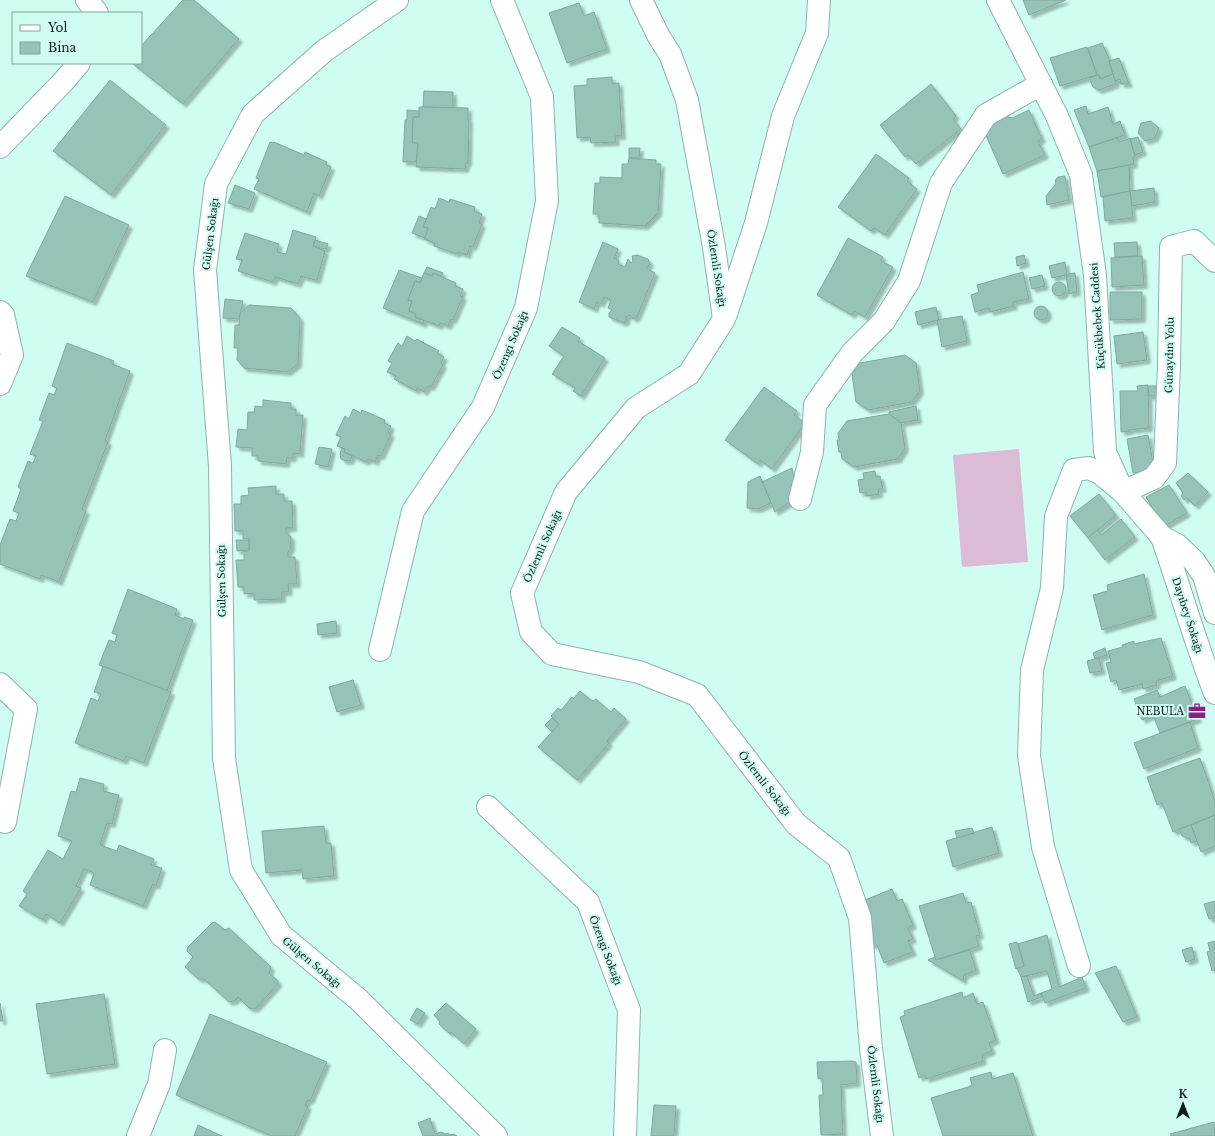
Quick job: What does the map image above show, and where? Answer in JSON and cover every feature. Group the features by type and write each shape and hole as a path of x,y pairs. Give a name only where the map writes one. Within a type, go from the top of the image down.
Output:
{"street":[{"path":"86,0 96,12"},
{"name":"Gülşen Sokağı","path":"397,0 324,51 253,114 216,184 204,270 220,466 224,758 241,870 281,935 359,1000 496,1136"},
{"name":"Özengi Sokağı","path":"380,650 413,510 483,407 526,308 548,201 542,97 502,0"},
{"name":"Özlemli Sokağı","path":"641,0 659,37 670,54 687,100 714,247 724,319 688,374 636,408 566,492 522,593 531,632 552,654 639,672 697,695 796,824 839,858 860,918 871,1048 882,1136"},
{"path":"724,319 756,224 783,116 817,33 819,0"},
{"name":"Küçükbebek Caddesi","path":"998,0 1057,116 1081,175 1095,275 1106,452 1123,492 1162,536 1177,545 1194,561 1204,576 1215,613"},
{"path":"0,147 63,82 78,64"},
{"path":"800,499 812,452 815,405 852,353 884,321 909,281 941,184 986,115 1041,84"},
{"name":"Günaydın Yolu","path":"1123,492 1154,478 1165,463 1169,364 1171,247 1194,241 1215,261"},
{"path":"0,312 3,315 12,356 0,384"},
{"path":"1079,966 1043,847 1029,756 1032,670 1052,588 1056,516 1074,470 1089,468 1100,473 1123,492"},
{"name":"Dayıbey Sokağı","path":"1162,536 1204,666 1215,693"},
{"path":"0,684 26,709 5,822"},
{"name":"Özengi Sokağı","path":"488,807 588,902 629,1010 625,1136"},
{"path":"138,1136 159,1084 165,1050"}],"shaded area":[{"path":"1019,449 1028,562 962,567 953,455"}],"building":[{"path":"183,0 194,0 239,39 183,104 133,64 142,64 142,45"},
{"path":"1023,0 1066,0 1029,15"},
{"path":"579,3 584,16 594,12 607,49 567,63 549,13"},
{"path":"1102,43 1110,61 1113,74 1100,79 1099,75 1097,75 1088,48"},
{"path":"1087,47 1097,75 1060,86 1050,58"},
{"path":"1119,58 1129,84 1121,84 1120,79 1115,81 1109,61"},
{"path":"1113,74 1116,84 1099,90 1093,87 1089,78 1099,75 1100,79"},
{"path":"612,77 612,84 619,83 622,136 615,136 616,142 591,143 590,137 577,138 574,86 587,85 587,79"},
{"path":"110,80 166,125 111,195 53,151"},
{"path":"931,84 956,116 953,119 961,129 916,164 908,155 905,157 880,125"},
{"path":"424,91 453,92 453,108 423,107"},
{"path":"1086,106 1088,114 1108,107 1113,124 1120,121 1125,135 1089,147 1074,110"},
{"path":"419,107 468,108 468,163 466,163 465,169 416,167 418,143 412,143 413,117 419,117"},
{"path":"407,110 419,111 419,117 413,117 412,143 418,143 416,162 403,162 405,120 407,120"},
{"path":"1029,110 1042,139 1038,141 1045,155 1003,174 984,131 992,127 996,119 1003,115 1012,118"},
{"path":"1151,121 1159,128 1155,138 1145,141 1138,133 1141,123"},
{"path":"1138,137 1143,152 1135,155 1130,139"},
{"path":"1117,138 1119,142 1130,138 1135,157 1133,157 1134,164 1097,171 1089,147"},
{"path":"270,142 274,142 304,155 305,152 327,162 326,165 331,167 319,196 314,193 307,212 254,189 259,179 256,178"},
{"path":"629,148 640,148 639,158 629,158"},
{"path":"876,154 909,178 907,181 917,189 885,235 874,228 871,231 838,207"},
{"path":"629,158 656,160 656,164 661,164 658,213 645,226 599,223 599,214 593,214 595,183 600,183 600,177 622,178 622,164 628,164"},
{"path":"1129,165 1130,191 1101,197 1097,171"},
{"path":"1065,176 1069,200 1047,205 1046,196 1055,185 1056,179 1058,177"},
{"path":"235,185 255,193 249,209 228,203"},
{"path":"1154,188 1155,202 1132,206 1130,191"},
{"path":"1130,191 1133,218 1105,221 1103,197"},
{"path":"65,196 129,225 93,302 26,276"},
{"path":"439,198 449,202 450,199 475,207 474,211 482,214 479,223 482,224 473,247 470,246 467,255 458,252 457,254 434,246 435,243 424,239 428,228 423,227 431,207 435,209"},
{"path":"419,216 426,219 423,227 428,228 425,238 412,233"},
{"path":"293,230 316,237 313,246 325,251 317,280 301,276 298,284 275,277 273,282 238,271 242,260 236,259 245,233 279,244 277,252 286,254"},
{"path":"848,238 883,257 881,261 893,267 865,317 854,311 852,315 817,295"},
{"path":"315,240 328,244 326,249 313,246"},
{"path":"603,242 618,249 614,258 619,261 618,264 625,267 628,259 631,263 633,262 632,256 637,255 648,259 650,264 646,268 655,273 637,317 633,319 630,315 626,317 626,321 624,323 609,317 609,313 612,310 608,308 611,300 604,297 601,304 597,302 594,309 579,302"},
{"path":"1137,242 1138,256 1115,257 1114,243"},
{"path":"1024,255 1026,263 1017,266 1016,257"},
{"path":"1142,256 1144,285 1112,287 1111,258"},
{"path":"1065,262 1067,275 1052,278 1049,266"},
{"path":"427,267 443,273 441,277 433,273 432,276 424,273"},
{"path":"399,270 422,278 420,283 415,281 408,300 412,301 409,311 416,314 415,317 424,320 423,324 383,308"},
{"path":"1023,272 1029,299 1013,302 1014,306 990,312 989,308 975,312 971,295 979,292 977,285"},
{"path":"424,273 432,276 433,273 456,283 455,286 463,289 460,296 463,297 453,320 451,319 448,326 440,323 439,326 415,317 416,314 409,311 412,301 408,300 415,281 420,283"},
{"path":"1075,273 1077,292 1069,294 1066,276 1068,276 1068,274"},
{"path":"1042,275 1045,286 1032,289 1029,278"},
{"path":"1056,282 1062,282 1066,286 1066,292 1062,296 1056,296 1052,292 1052,286"},
{"path":"1110,292 1142,292 1142,319 1110,320"},
{"path":"225,299 243,301 239,319 223,318"},
{"path":"249,305 291,308 300,318 298,364 288,372 244,368 237,360 238,348 234,348 235,325 239,325 240,313"},
{"path":"1038,306 1044,306 1048,310 1048,316 1044,320 1038,320 1034,316 1034,310"},
{"path":"936,307 939,320 918,325 915,312"},
{"path":"962,316 967,341 942,347 937,320"},
{"path":"562,327 580,338 578,341 605,358 581,396 573,391 575,388 552,374 564,356 549,346"},
{"path":"1143,332 1147,360 1117,364 1114,336"},
{"path":"407,336 415,341 417,339 439,351 437,353 444,357 441,363 443,365 431,387 428,386 424,392 417,388 416,391 394,379 396,376 387,372 392,363 388,361 398,343 402,346"},
{"path":"67,343 114,361 112,364 130,371 105,441 108,442 82,509 86,511 59,582 41,575 40,579 0,564 0,545 10,519 16,521 19,513 13,511 21,489 18,487 28,461 33,463 36,456 30,454 43,421 39,420 49,393 54,395 57,388 52,386"},
{"path":"905,355 916,363 920,391 912,402 868,410 856,402 852,374 860,363"},
{"path":"1148,385 1149,428 1121,432 1120,391 1138,391 1137,386"},
{"path":"1148,386 1158,386 1158,396 1149,396"},
{"path":"764,387 797,411 794,415 805,423 772,469 760,460 758,464 725,440"},
{"path":"263,400 291,403 291,409 296,409 296,415 303,415 300,454 293,453 293,458 287,458 286,464 258,461 258,456 252,456 252,448 236,447 238,429 247,430 248,412 254,412 255,406 263,407"},
{"path":"916,406 918,420 901,423 889,414 889,412"},
{"path":"353,409 361,413 362,410 385,420 384,423 391,426 388,433 391,434 381,456 378,455 375,462 368,459 366,462 344,452 345,449 337,446 341,437 336,435 345,416 349,419"},
{"path":"889,414 901,423 905,448 898,459 854,467 842,459 837,440 839,440 838,433 847,421"},
{"path":"1148,435 1154,469 1133,473 1127,439"},
{"path":"319,447 332,449 328,467 315,464"},
{"path":"342,448 345,449 344,452 352,456 350,461 341,459 340,454"},
{"path":"792,468 795,485 789,503 775,512 762,482"},
{"path":"875,471 876,477 880,476 883,489 878,489 879,494 867,496 866,492 860,493 858,480 864,479 863,473"},
{"path":"1188,473 1208,492 1195,506 1187,498 1184,500 1181,496 1183,493 1176,483"},
{"path":"760,476 771,503 758,509 747,508 748,482"},
{"path":"1169,485 1187,513 1163,527 1146,497"},
{"path":"276,486 276,494 284,494 284,501 292,501 293,528 286,528 286,533 291,537 291,548 288,552 288,557 295,557 297,584 288,584 289,592 282,592 282,599 254,600 254,593 244,594 244,587 238,587 236,560 244,560 244,551 249,551 249,538 243,539 243,531 235,531 234,504 241,504 241,496 249,495 248,488"},
{"path":"1099,494 1116,515 1088,538 1070,516"},
{"path":"1121,519 1135,537 1105,560 1088,538 1097,530 1101,535"},
{"path":"236,540 249,540 249,550 237,551"},
{"path":"1144,574 1153,615 1102,630 1093,595 1108,591 1107,585"},
{"path":"128,589 177,609 175,615 184,619 184,617 193,620 167,691 99,665 109,640 115,642 117,635 112,633"},
{"path":"336,621 337,633 318,635 317,624"},
{"path":"1161,638 1173,676 1156,681 1157,685 1143,689 1142,684 1119,690 1116,680 1111,682 1106,663 1111,662 1108,651 1123,647 1122,645 1134,641 1134,644"},
{"path":"1105,648 1107,655 1095,659 1093,653"},
{"path":"1099,658 1102,671 1090,673 1087,661"},
{"path":"103,666 171,692 144,763 126,756 124,761 75,743 91,698 98,701 101,694 94,692"},
{"path":"353,680 361,705 337,712 329,687"},
{"path":"1185,686 1198,719 1160,733 1153,715 1142,720 1134,699 1157,690 1160,697"},
{"path":"580,691 593,701 596,699 611,712 614,708 626,719 607,741 609,743 577,780 538,747 559,724 551,716 558,708 561,710 572,697 573,699"},
{"path":"552,718 559,724 552,732 545,725"},
{"path":"1190,722 1198,748 1144,769 1134,743"},
{"path":"1200,758 1215,801 1215,815 1173,832 1162,803 1157,805 1147,777"},
{"path":"80,778 104,784 103,791 119,795 112,824 107,823 100,845 117,851 119,845 154,859 151,865 162,868 156,886 153,884 143,906 90,885 94,873 84,869 76,886 81,888 60,923 46,914 43,920 19,906 27,894 23,891 48,850 63,859 72,841 58,836 71,791 76,792"},
{"path":"1215,815 1215,846 1201,852 1191,825"},
{"path":"1191,825 1197,841 1191,843 1190,839 1182,836 1179,829"},
{"path":"324,826 326,843 331,843 334,876 303,879 302,870 266,873 262,831"},
{"path":"992,827 999,853 953,867 946,841"},
{"path":"972,828 974,833 957,838 955,831"},
{"path":"892,889 897,901 902,899 913,925 908,928 913,939 908,941 913,952 884,963 877,945 870,945 860,902"},
{"path":"963,893 966,903 971,902 980,935 976,936 979,946 936,960 919,906"},
{"path":"1215,901 1215,918 1209,919 1204,904"},
{"path":"215,922 225,930 229,928 271,967 269,973 278,981 278,984 254,1009 249,1008 238,997 234,1001 229,1002 204,979 198,979 185,967 193,957 187,951 188,947 212,923"},
{"path":"1047,935 1059,987 1082,977 1086,988 1045,1003 1041,993 1052,989 1047,971 1021,977 1017,968 1024,966 1018,944"},
{"path":"1215,941 1215,970 1212,971 1207,952 1210,951 1208,943"},
{"path":"1017,942 1024,966 1016,969 1009,944"},
{"path":"1192,947 1195,959 1186,962 1182,950"},
{"path":"970,950 976,970 964,975 963,981 928,960 935,957 936,960"},
{"path":"1116,966 1137,1017 1123,1022 1095,973"},
{"path":"1027,976 1034,996 1041,993 1042,997 1028,1002 1021,977"},
{"path":"962,992 963,998 973,993 977,1004 983,1002 996,1040 989,1043 992,1051 982,1055 983,1061 926,1079 925,1075 919,1078 900,1017 905,1015 904,1011"},
{"path":"104,994 115,1064 47,1074 36,1004"},
{"path":"0,1003 3,1021 0,1021"},
{"path":"446,1003 476,1029 464,1044 451,1032 450,1034 439,1024 440,1022 434,1015"},
{"path":"417,1008 425,1013 418,1024 410,1020"},
{"path":"210,1014 327,1062 310,1101 308,1100 305,1105 308,1106 295,1136 272,1136 176,1095"},
{"path":"817,1062 856,1062 857,1083 841,1085 843,1134 821,1135 819,1095 823,1095 822,1078 818,1079"},
{"path":"991,1072 992,1079 1013,1073 1033,1136 943,1136 931,1098 968,1087 972,1085 970,1078"},
{"path":"654,1105 676,1106 674,1136 651,1136"},
{"path":"430,1118 435,1134 441,1132 446,1134 448,1133 449,1135 454,1134 457,1136 423,1136 418,1123"},
{"path":"1214,1122 1215,1136 1171,1136 1170,1134"},
{"path":"198,1125 222,1136 194,1136"}],"place":[{"name":"NEBULA","path":"1197,711"}]}
